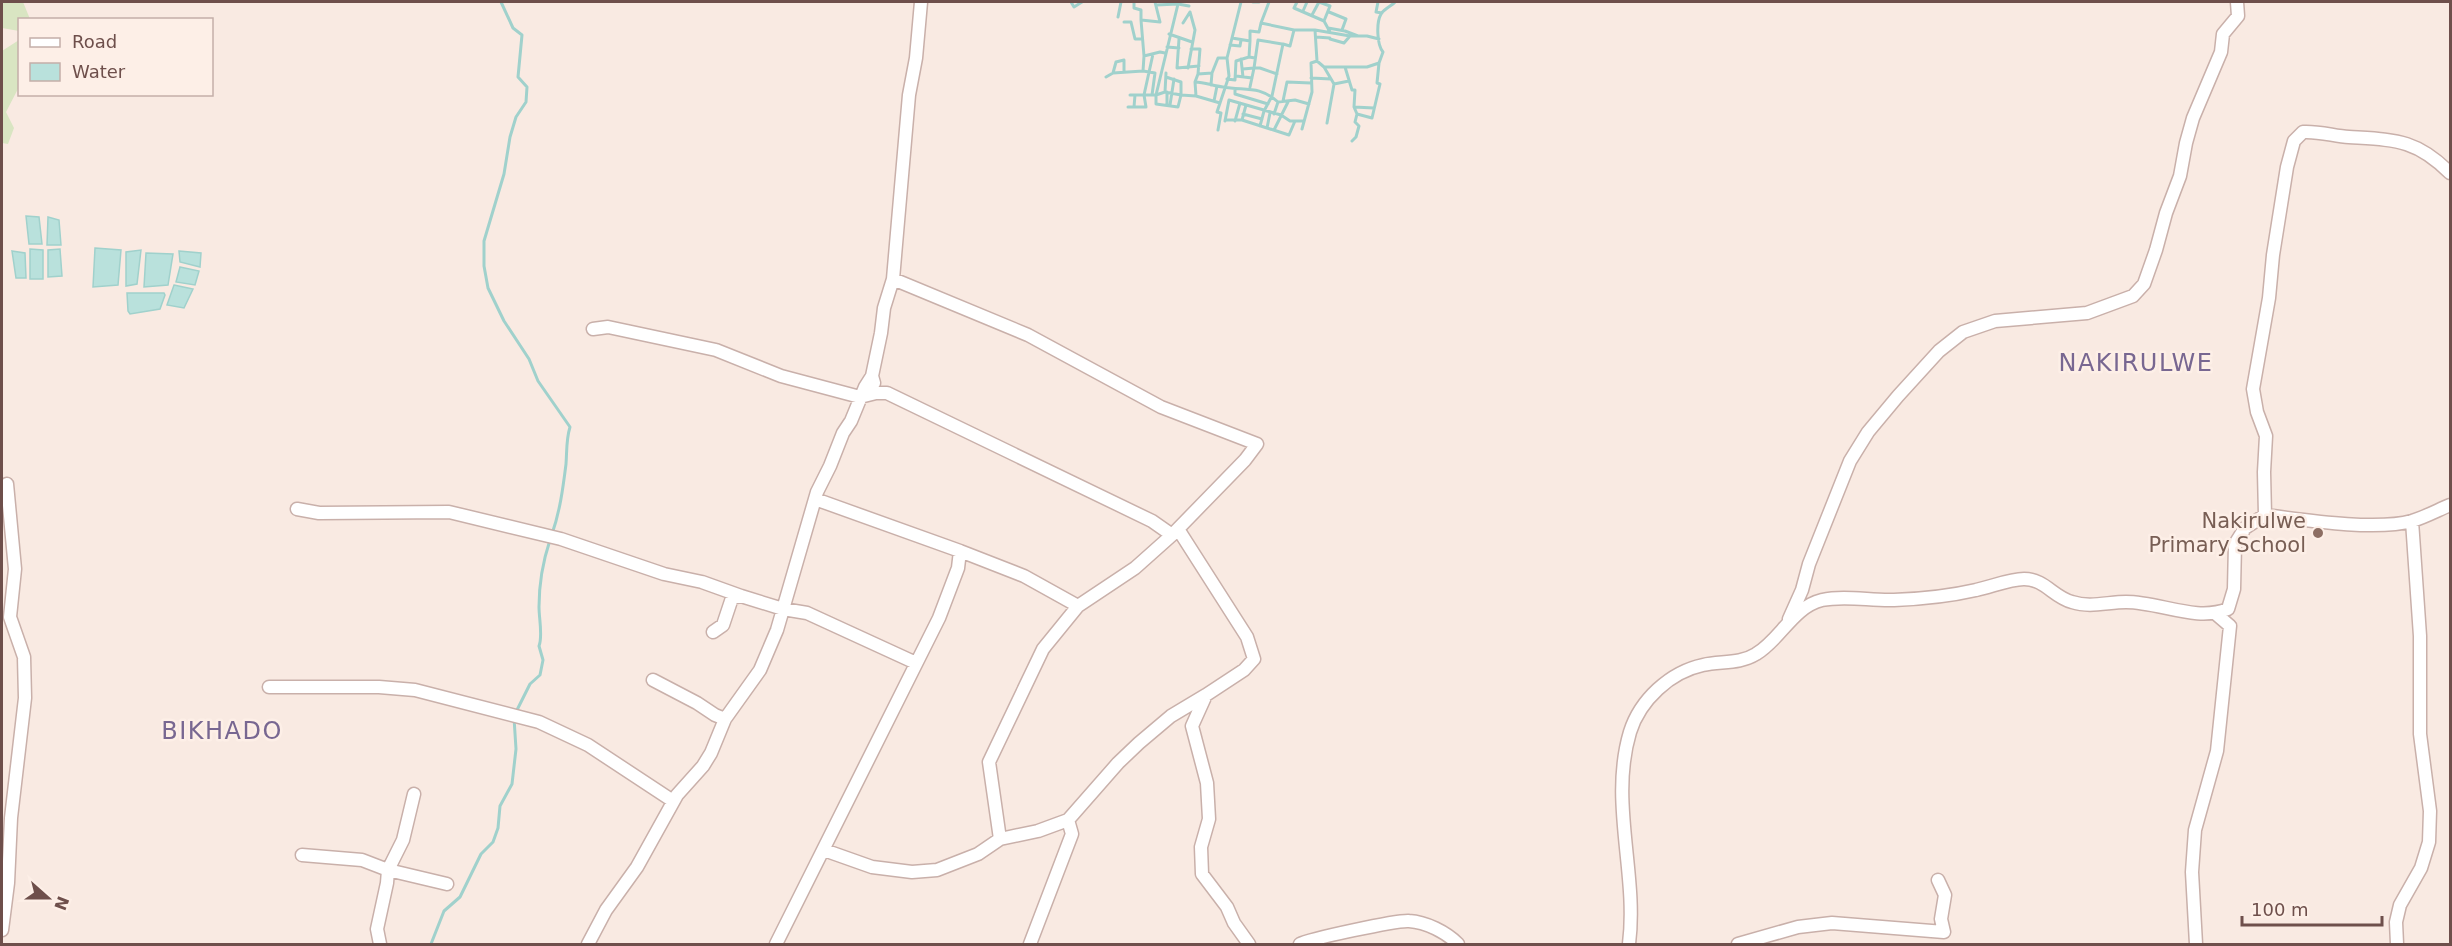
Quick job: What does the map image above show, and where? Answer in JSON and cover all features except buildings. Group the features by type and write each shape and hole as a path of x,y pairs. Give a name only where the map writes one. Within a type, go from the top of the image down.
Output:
{"street":[{"path":"588,945 606,910 637,867 673,801 703,766 725,719 760,670 783,609 815,499 860,397 872,376 884,308 893,279 909,94 916,58 921,2"},
{"path":"1784,628 1802,590 1809,564 1850,461 1868,432 1939,351 1963,332 1995,321 2087,313 2133,296 2144,284 2180,176 2193,118 2221,52 2223,34 2238,16 2237,2"},
{"path":"2265,515 2266,436 2257,412 2253,389 2269,298 2279,215 2294,141 2303,132 2313,131 2393,141 2421,149 2451,173"},
{"path":"893,279 1028,335 1161,407 1257,444 1245,460 1175,532 1135,568 1078,606 1043,649 989,762 1000,839"},
{"path":"593,329 608,327 716,350 781,376 860,397 886,393"},
{"path":"824,850 872,867 912,872 937,870 978,854 1000,839 1038,831 1068,820 1139,742 1171,716 1244,670 1254,659 1247,637 1175,532 886,393 874,384 872,376"},
{"path":"2,930 8,883 12,807 25,698 24,657 10,617 15,569 7,483"},
{"path":"815,499 1024,576 1078,606"},
{"path":"1629,945 1630,906 1622,814 1623,773 1630,733 1638,712 1654,694 1680,672 1705,664 1732,663 1755,656 1806,606 1822,600 1893,600 1974,591 2024,579 2044,583 2056,595 2071,602 2102,605 2127,602 2202,614 2216,614 2228,609 2234,589 2235,544 2245,528 2265,515 2348,523 2391,524 2412,520 2451,505"},
{"path":"297,509 319,513 449,512 551,537 783,609 807,613 916,663"},
{"path":"2397,945 2396,922 2400,904 2421,868 2430,842 2430,811 2420,734 2420,636 2412,520"},
{"path":"776,945 939,618 957,568 960,551"},
{"path":"713,632 723,625 732,598 741,596"},
{"path":"2196,945 2192,872 2195,830 2217,751 2230,626 2216,614"},
{"path":"653,680 725,719"},
{"path":"269,687 379,687 415,690 539,722 588,745 673,801"},
{"path":"1206,695 1192,726 1207,783 1209,819 1201,847 1202,874 1227,907 1234,923 1249,945"},
{"path":"380,945 377,929 388,870 403,840 414,795"},
{"path":"1030,945 1072,834 1068,820"},
{"path":"302,855 362,860 388,870 447,884"},
{"path":"1738,945 1798,927 1832,923 1944,932 1941,919 1945,895 1938,880"},
{"path":"1300,945 1408,920 1430,926 1451,937 1458,945"}],"green space":[{"path":"2,2 23,2 30,18 18,18 18,31 2,28"},
{"path":"18,41 18,89 6,112 14,128 8,144 2,143 2,51"}],"water":[{"path":"26,216 39,217 42,244 29,244"},
{"path":"48,217 59,220 61,245 47,245"},
{"path":"95,248 121,250 118,285 93,287"},
{"path":"30,249 43,250 43,279 30,279"},
{"path":"60,249 62,276 48,277 48,250"},
{"path":"141,250 137,284 126,286 126,252"},
{"path":"12,251 25,253 26,278 16,278"},
{"path":"179,251 201,253 200,267 180,262"},
{"path":"146,253 173,254 168,285 144,287"},
{"path":"180,267 199,271 195,285 176,282"},
{"path":"174,285 193,289 184,308 167,305"},
{"path":"127,293 164,293 165,295 160,309 130,314"}],"waterway":[{"path":"501,2 513,28 522,35 518,77 527,87 526,102 516,117 504,174 484,241 484,266 488,288 504,321 529,359 538,381 570,427 562,491 552,534"},
{"path":"1071,2 1074,7 1082,2"},
{"path":"1118,17 1121,2"},
{"path":"1134,2 1134,8 1141,10 1141,20 1160,22 1155,2"},
{"path":"1218,130 1221,113 1217,112 1229,76 1227,58 1241,2"},
{"path":"1253,2 1259,2"},
{"path":"1269,2 1261,23 1294,30"},
{"path":"1297,2 1294,8 1324,21"},
{"path":"1303,11 1307,2"},
{"path":"1319,2 1330,6 1324,21 1330,32"},
{"path":"1312,15 1319,2"},
{"path":"1378,2 1376,12 1382,13"},
{"path":"1352,141 1356,137 1359,126 1355,122 1357,114 1372,118 1380,84 1377,83 1379,63 1383,52 1378,39 1378,23 1381,14 1395,2"},
{"path":"1156,95 1178,4"},
{"path":"1156,5 1189,6"},
{"path":"1183,23 1190,12"},
{"path":"1188,68 1195,30 1190,12"},
{"path":"1329,12 1346,19 1342,30"},
{"path":"1141,20 1144,56"},
{"path":"1124,22 1131,22 1135,39 1142,39"},
{"path":"1232,38 1250,41 1250,31 1259,32 1261,23"},
{"path":"1328,28 1358,36"},
{"path":"1260,126 1264,111 1272,96 1283,44 1290,46 1294,30 1315,30"},
{"path":"1317,61 1315,30 1350,36"},
{"path":"1169,34 1192,42"},
{"path":"1330,39 1344,43 1350,36 1379,39"},
{"path":"1316,37 1330,38"},
{"path":"1179,39 1177,68 1199,66"},
{"path":"1230,45 1240,46 1241,40"},
{"path":"1243,69 1254,68 1258,40 1282,44"},
{"path":"1249,57 1250,41"},
{"path":"1167,47 1179,48"},
{"path":"1191,49 1200,49 1198,74"},
{"path":"1152,95 1155,73 1143,71 1144,56 1165,53"},
{"path":"1128,107 1146,107 1144,95 1153,54"},
{"path":"1227,79 1235,80 1236,61 1249,57 1255,58"},
{"path":"1211,85 1212,73 1218,58 1227,58"},
{"path":"1241,59 1243,77"},
{"path":"1113,73 1116,62 1124,60 1124,72"},
{"path":"1302,129 1312,92 1311,63 1317,61 1324,67"},
{"path":"1357,114 1354,107 1355,90 1352,90 1345,67 1367,67 1379,63"},
{"path":"1327,123 1334,84 1324,67 1345,67"},
{"path":"1250,87 1254,68 1277,74"},
{"path":"1106,77 1113,73 1143,71"},
{"path":"1165,92 1166,73"},
{"path":"1212,73 1198,74 1195,82 1196,96 1220,103"},
{"path":"1236,76 1252,78"},
{"path":"1156,95 1165,92 1181,95 1181,82 1166,77"},
{"path":"1311,78 1331,79"},
{"path":"1170,105 1174,79"},
{"path":"1334,84 1349,81"},
{"path":"1195,82 1258,91 1278,102 1295,100 1309,104"},
{"path":"1283,101 1287,82 1311,83"},
{"path":"1214,101 1217,86"},
{"path":"1235,89 1235,94 1268,104"},
{"path":"1167,92 1167,105"},
{"path":"1130,95 1156,95 1156,104 1178,107 1181,95 1196,96"},
{"path":"1134,107 1135,95"},
{"path":"1225,121 1229,100 1281,115 1290,121 1304,121"},
{"path":"1274,114 1278,102"},
{"path":"1274,130 1288,102"},
{"path":"1235,121 1240,103"},
{"path":"1242,120 1246,105"},
{"path":"1354,107 1374,108"},
{"path":"1267,128 1270,113"},
{"path":"1243,114 1262,119"},
{"path":"1225,120 1242,120 1289,135 1295,121"},
{"path":"516,712 530,684 540,675 543,660 539,646 541,632 539,599 545,556 550,540"},
{"path":"431,944 444,911 460,897 481,854 493,842 498,828 500,806 512,784 516,749 514,718"}],"place":[{"name":"Nakirulwe Primary School","path":"2318,533"}],"district":[{"name":"NAKIRULWE","path":"2136,363"},
{"name":"BIKHADO","path":"222,731"}]}
